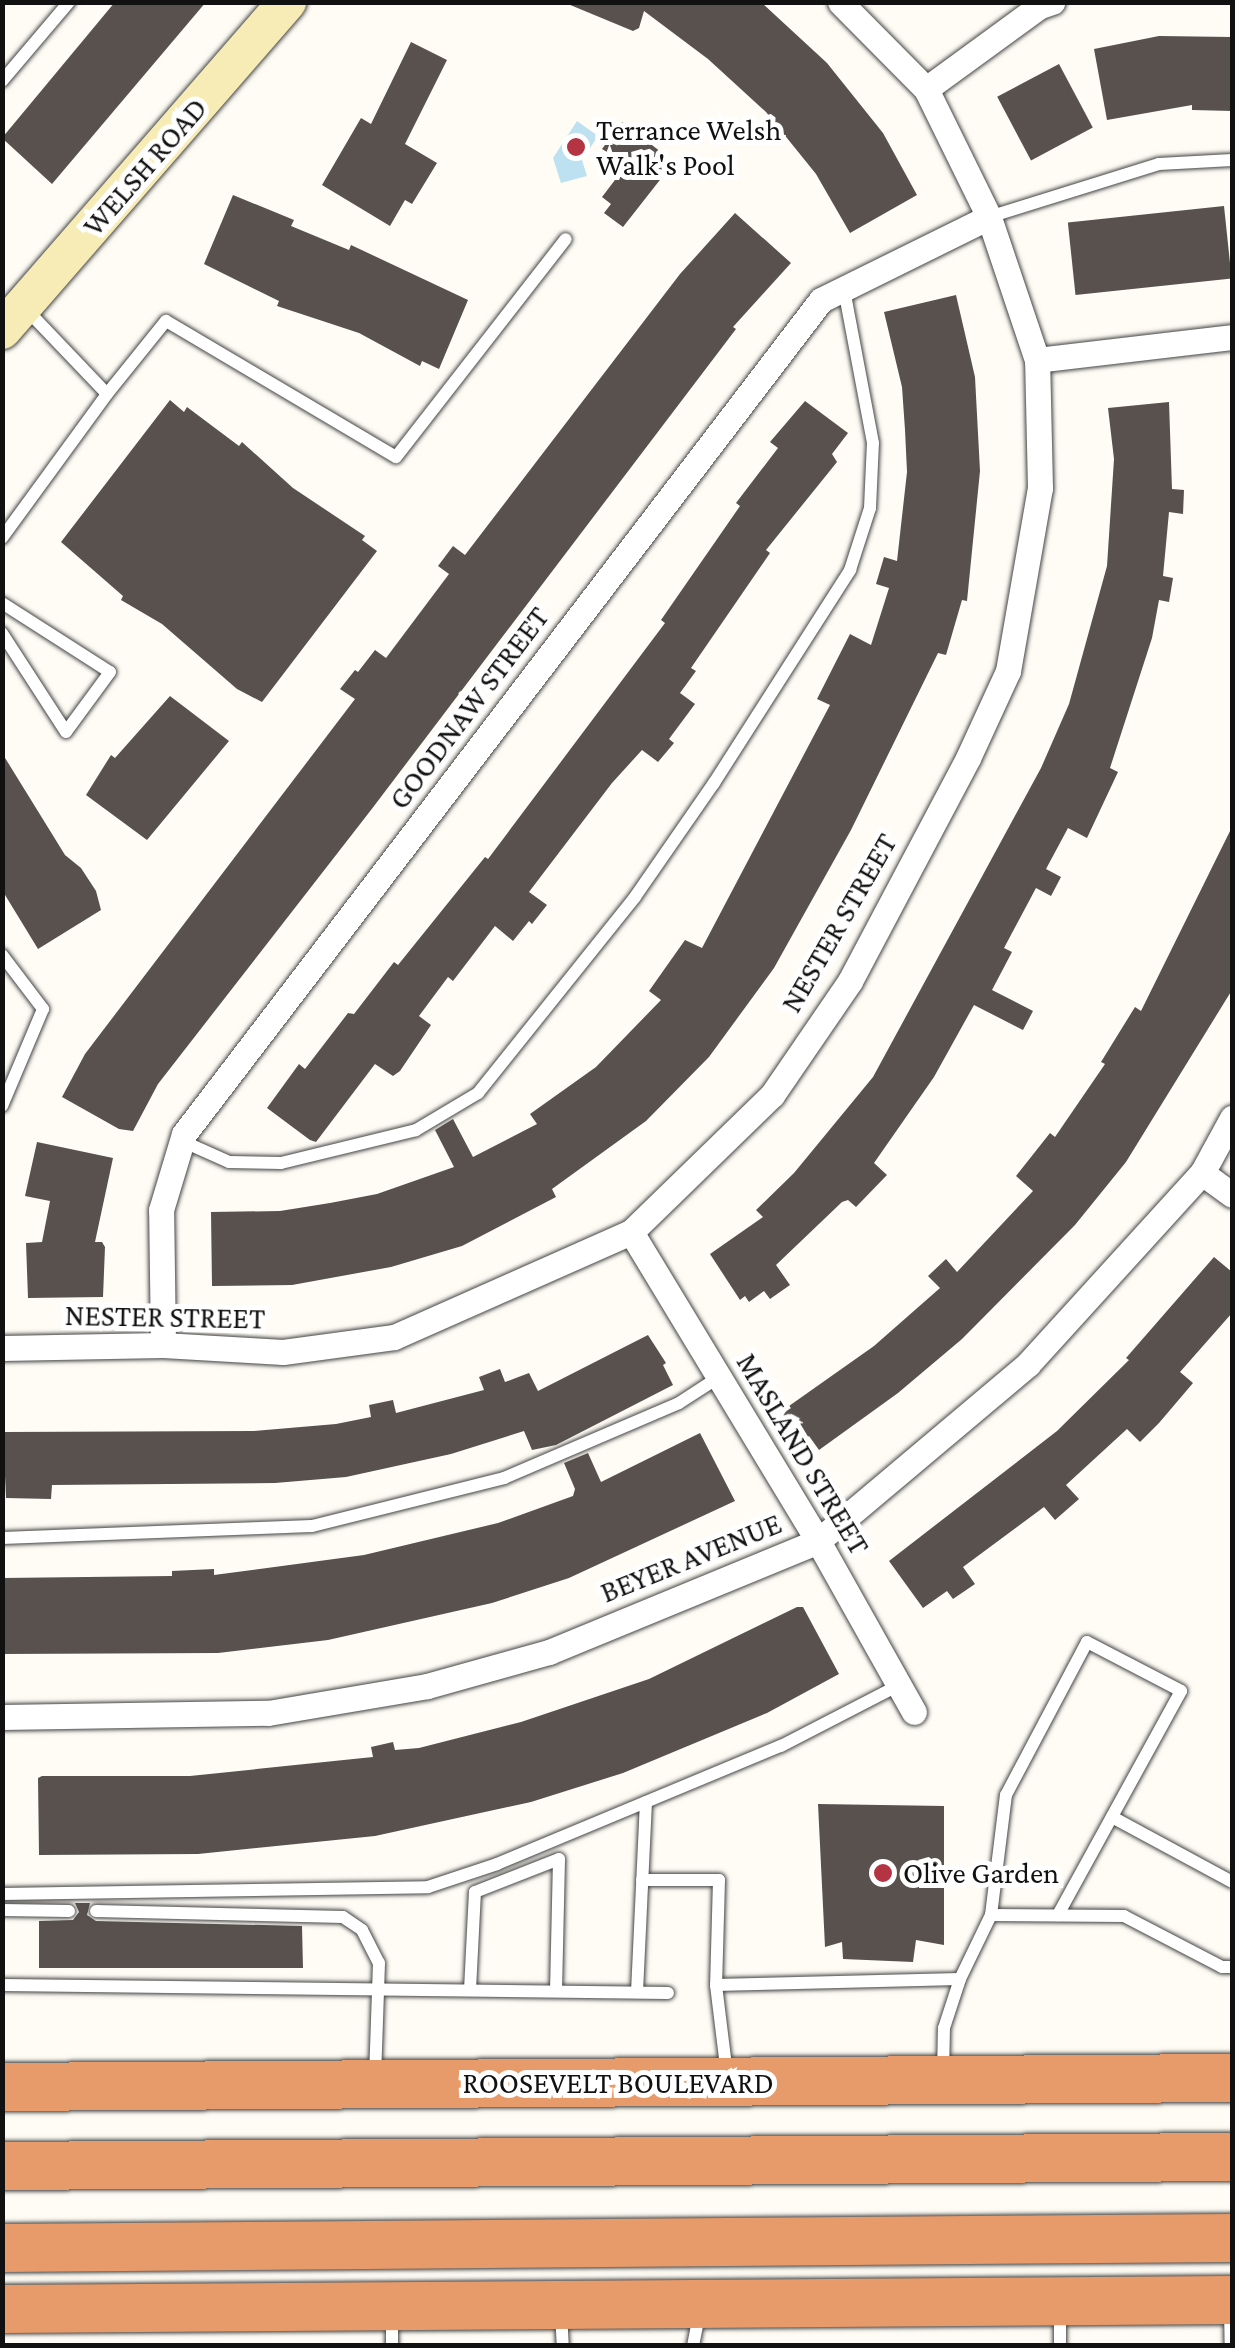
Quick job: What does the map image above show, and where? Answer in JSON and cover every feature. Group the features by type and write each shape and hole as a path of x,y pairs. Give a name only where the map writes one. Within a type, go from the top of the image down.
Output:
{"highway":[{"name":"ROOSEVELT BOULEVARD","path":"2,2087 1232,2078"},
{"path":"2,2166 1232,2157"},
{"path":"2,2248 1232,2238"},
{"path":"2,2309 392,2326 1060,2323 1231,2315"}],"main road":[{"name":"WELSH ROAD","path":"10,315 287,2"}],"street":[{"name":"NESTER STREET","path":"2,1348 163,1345 283,1352 394,1337 631,1232 772,1095 850,980 968,758 1008,671 1040,488 1037,360 989,217 926,89 840,2"},
{"path":"926,89 1040,6 1052,2"},
{"name":"GOODNAW STREET","path":"163,1345 160,1210 182,1142 821,300 989,217"},
{"path":"1037,360 1232,337"},
{"name":"BEYER AVENUE","path":"2,1717 268,1713 427,1686 549,1652 818,1540 1028,1364 1202,1173 1232,1118"},
{"path":"1202,1173 1232,1195"},
{"name":"MASLAND STREET","path":"631,1232 818,1540 914,1712"}],"lane":[{"path":"2,81 70,2"},
{"path":"989,217 1160,164 1232,160"},
{"path":"2,538 166,321 396,457 566,239"},
{"path":"182,1142 229,1162 282,1163 416,1130 478,1093 635,897 714,783 850,570 870,508 874,443 844,289"},
{"path":"10,315 108,394"},
{"path":"2,603 110,672 66,732 2,632"},
{"path":"2,954 43,1009 2,1106"},
{"path":"2,1538 312,1526 504,1478 679,1402 719,1377"},
{"path":"942,2081 944,2028 960,1979 991,1915 1006,1795 1086,1642 1182,1691 1058,1915"},
{"path":"2,1894 428,1887 781,1746 898,1685"},
{"path":"637,1992 646,1802"},
{"path":"1112,1816 1232,1882"},
{"path":"470,1990 475,1892 559,1859 556,1991"},
{"path":"642,1880 718,1880 716,1984 728,2082"},
{"path":"2,1910 69,1910"},
{"path":"96,1911 343,1917 362,1930 380,1963 375,2084"},
{"path":"991,1915 1124,1916 1222,1967 1232,1967"},
{"path":"716,1984 960,1979"},
{"path":"2,1985 668,1993"}],"water":[{"name":"Terrance Welsh Walk's Pool","path":"577,121 598,136 582,160 587,176 561,183 553,158"}],"building":[{"path":"115,2 206,2 52,184 2,138"},
{"path":"563,2 761,2 827,63 883,133 917,195 850,233 816,174 766,112 708,59 644,11 639,28 633,31"},
{"path":"1159,36 1232,37 1232,111 1192,110 1192,105 1107,120 1094,49"},
{"path":"411,42 447,60 405,144 437,163 412,204 405,200 390,226 322,185 361,118 371,124"},
{"path":"1059,64 1093,128 1031,160 997,97"},
{"path":"622,122 674,162 623,227 604,213 611,204 602,197 618,176 599,162 607,152 602,149"},
{"path":"233,195 294,220 291,226 349,250 351,245 468,300 439,369 422,361 420,366 359,333 277,306 279,301 204,264"},
{"path":"1224,206 1232,279 1075,295 1068,222"},
{"path":"735,213 791,263 733,327 736,329 371,810 158,1084 133,1131 119,1129 62,1097 85,1054 355,699 340,689 375,650 386,658 449,574 438,566 453,546 465,555 680,274"},
{"path":"956,295 975,377 980,471 967,601 962,600 946,655 938,653 851,830 774,968 709,1057 646,1121 552,1189 556,1197 462,1246 391,1267 292,1285 212,1286 211,1212 280,1211 330,1203 377,1194 454,1167 435,1130 453,1119 473,1157 537,1124 530,1114 596,1067 661,1000 649,991 685,940 702,948 830,705 817,699 850,634 871,645 889,588 876,584 884,557 897,561 907,472 905,430 902,387 884,312"},
{"path":"170,400 184,412 187,407 239,446 242,442 293,488 365,536 362,540 377,551 262,702 237,689 162,624 121,600 123,596 61,542"},
{"path":"805,401 848,433 832,454 837,462 766,550 770,553 691,668 696,671 680,693 695,704 669,739 674,743 658,762 642,750 612,783 529,892 547,905 532,924 529,921 513,941 495,926 453,981 448,977 419,1016 431,1025 400,1071 393,1076 375,1064 316,1142 310,1140 267,1108 299,1064 305,1069 348,1013 354,1014 394,962 398,965 485,857 488,859 665,623 661,620 740,506 736,503 778,448 770,442"},
{"path":"1169,402 1172,489 1184,490 1183,514 1169,512 1163,576 1173,578 1169,602 1159,600 1152,638 1110,768 1118,772 1087,838 1068,828 1046,869 1061,877 1051,896 1036,888 1004,948 1012,952 992,990 1033,1011 1023,1030 974,1005 934,1077 874,1163 887,1175 856,1207 848,1200 842,1202 776,1265 790,1285 770,1299 764,1291 749,1302 745,1296 740,1300 710,1254 763,1217 756,1210 794,1173 873,1077 1041,768 1069,704 1107,566 1114,459 1108,408"},
{"path":"170,696 229,741 147,840 86,795 111,755 115,758"},
{"path":"2,753 65,855 81,868 96,891 101,910 38,949 2,890"},
{"path":"1232,827 1232,990 1126,1162 1075,1225 962,1339 898,1393 819,1450 809,1436 801,1442 783,1416 789,1406 874,1346 940,1288 928,1276 946,1259 957,1272 1033,1191 1016,1176 1050,1133 1055,1137 1105,1064 1101,1062 1135,1007 1141,1011"},
{"path":"37,1142 113,1158 95,1242 102,1242 105,1247 103,1297 28,1298 26,1243 42,1242 50,1201 25,1196"},
{"path":"1214,1257 1232,1272 1232,1313 1180,1372 1193,1383 1140,1442 1127,1429 1066,1485 1079,1499 1055,1520 1044,1507 963,1567 975,1584 953,1599 947,1591 923,1608 889,1561 1057,1431 1129,1360 1126,1358"},
{"path":"648,1335 666,1363 663,1365 673,1385 556,1445 532,1450 524,1431 451,1454 346,1477 275,1483 52,1485 51,1499 6,1498 3,1432 254,1431 336,1424 371,1417 369,1405 393,1400 396,1413 484,1390 479,1377 500,1369 505,1382 529,1373 538,1391"},
{"path":"700,1433 735,1501 569,1578 492,1603 328,1640 218,1653 2,1654 2,1578 172,1576 172,1571 214,1569 214,1575 364,1555 498,1523 573,1496 575,1489 564,1463 588,1453 601,1482"},
{"path":"803,1607 839,1674 767,1713 623,1773 531,1802 375,1836 198,1854 39,1855 38,1778 42,1776 190,1776 373,1757 371,1747 393,1742 395,1750 419,1748 521,1722 649,1679"},
{"name":"Olive Garden","path":"818,1804 944,1806 944,1945 916,1940 913,1962 843,1959 842,1942 825,1947"},
{"path":"75,1903 90,1903 87,1915 96,1921 302,1926 303,1968 39,1968 39,1921 73,1920 79,1912"}],"place":[{"name":"Terrance Welsh Walk's Pool","path":"576,147"},
{"name":"Olive Garden","path":"883,1873"}]}
